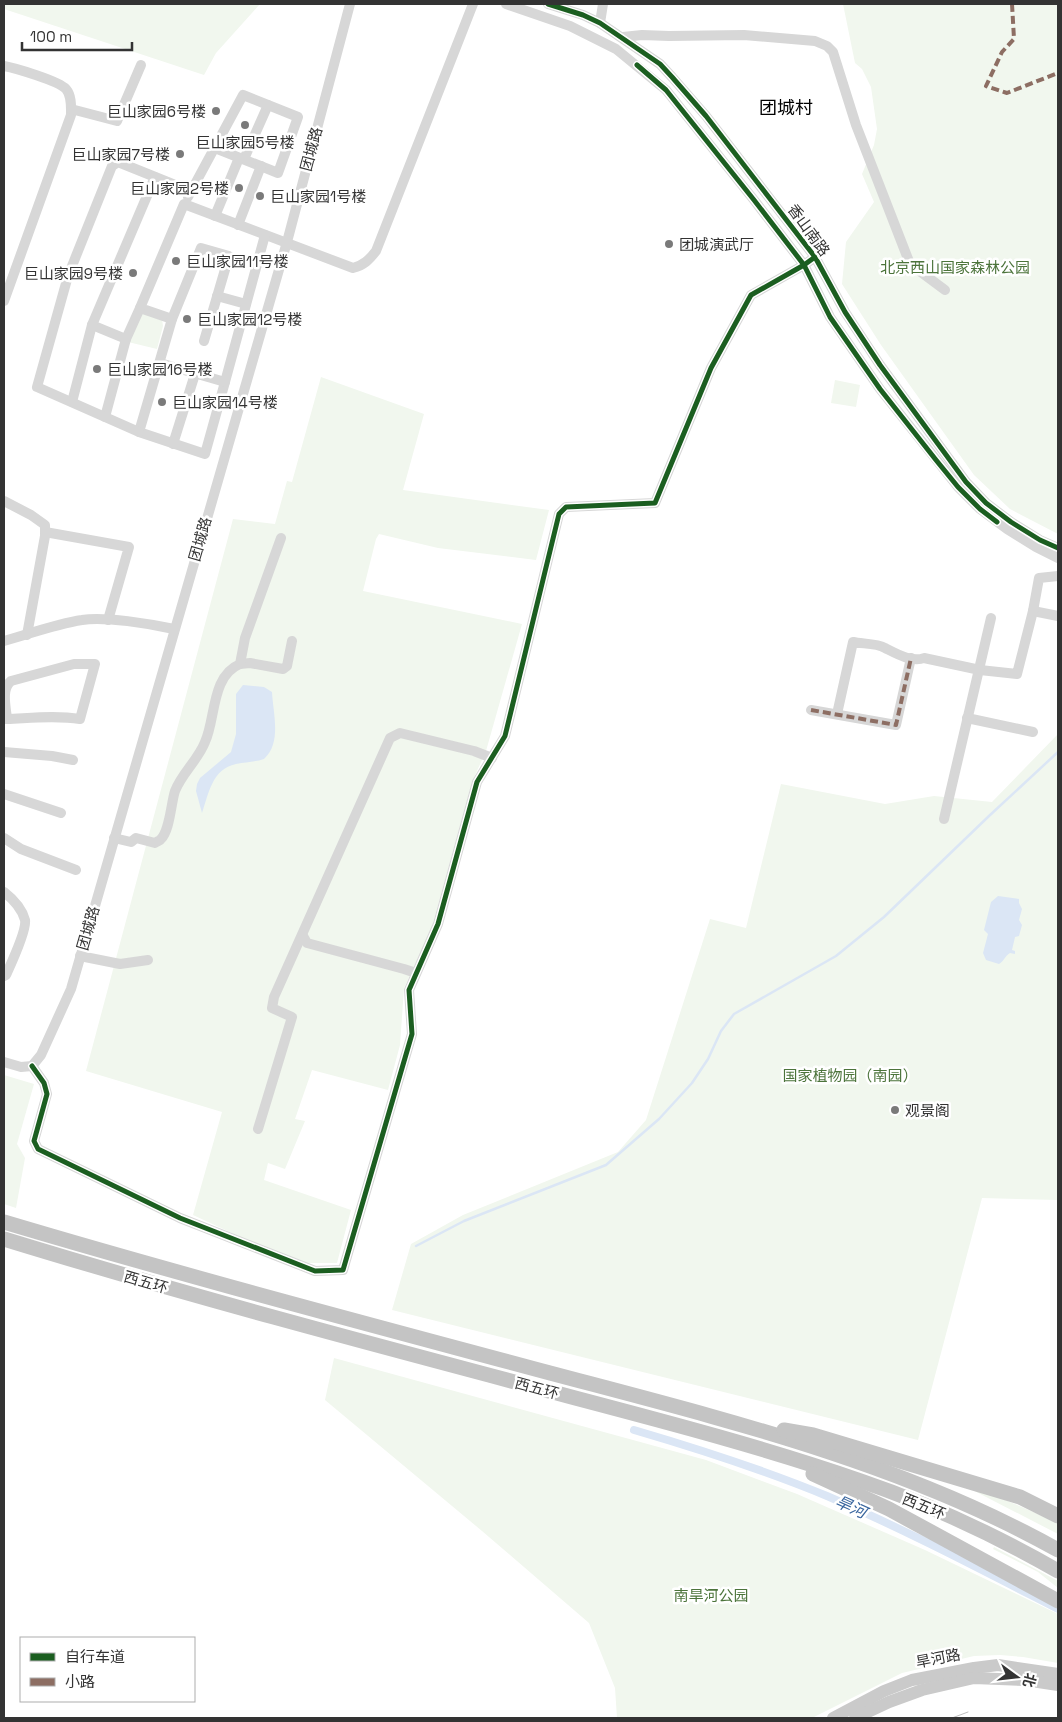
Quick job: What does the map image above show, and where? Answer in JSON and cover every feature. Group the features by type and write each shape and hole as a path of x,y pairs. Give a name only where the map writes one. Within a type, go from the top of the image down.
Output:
{"highway":[{"name":"西五环","path":"4,1222 229,1287 723,1419 869,1465 1027,1532 1058,1550"},
{"name":"西五环","path":"4,1239 235,1307 753,1445 863,1481 941,1512 1019,1549 1058,1571"},
{"path":"723,1419 813,1435 1020,1497 1058,1516"},
{"path":"753,1445 889,1509 1058,1601"}],"main road":[{"name":"旱河路","path":"833,1718 884,1691 912,1680 998,1665 1058,1674"},
{"name":"旱河路","path":"855,1718 914,1693 974,1678 1008,1679 1058,1686"}],"street":[{"name":"团城路","path":"32,1066 41,1055 71,989 287,242 350,4"},
{"path":"184,204 353,268 369,261 382,236 473,4"},
{"name":"香山南路","path":"506,4 570,26 616,49 666,90 804,265 830,317 846,341 880,389 958,487 980,509 1007,529 1036,548 1058,558"},
{"name":"香山南路","path":"548,4 583,15 600,23 660,64 706,116 815,257 850,320 880,365 966,482 986,503 1011,522 1040,540 1058,548"},
{"path":"600,23 603,4"},
{"path":"623,37 642,35 744,35 815,41 826,46 833,52 856,125 910,264 945,290"},
{"path":"71,109 117,121 141,65"},
{"path":"4,301 71,116 71,102 67,90 59,83 5,66"},
{"path":"105,417 126,340 184,204 243,95 298,117 278,172 215,148"},
{"path":"215,216 268,105"},
{"path":"190,191 118,162 112,166 68,276 37,387 139,432 205,454 265,235"},
{"path":"238,225 261,166"},
{"path":"72,402 92,325 155,177"},
{"path":"139,432 172,319 201,248 229,256 204,341"},
{"path":"4,1062 21,1066 32,1066 44,1082 47,1094 34,1141 38,1149 180,1218 315,1271 343,1270 412,1034 409,990 438,924 477,782 505,736 559,514 566,507 655,503 710,368 751,295 815,257"},
{"path":"217,296 246,304"},
{"path":"140,308 172,319"},
{"path":"92,325 126,340"},
{"path":"160,363 225,382"},
{"path":"173,444 195,374"},
{"path":"4,501 31,515 45,525 27,635"},
{"path":"45,532 129,547 108,620"},
{"path":"240,664 245,638 281,538"},
{"path":"838,714 853,642 885,647 890,652 918,660 924,658 980,670 1017,674 1034,611 1039,578 1058,576"},
{"path":"1034,611 1058,616"},
{"path":"944,819 991,618"},
{"path":"4,641 84,619 154,624 174,629"},
{"path":"114,838 130,842 136,838 155,843 162,839 175,792 183,775 196,759 206,742 221,684 233,667 240,664 250,663 284,669 287,666 292,642"},
{"path":"812,710 896,725 911,658"},
{"path":"74,664 95,664 80,719 52,716 5,719 5,690 6,685 11,681 74,664"},
{"path":"967,718 1033,732"},
{"path":"258,1129 292,1017 272,1008 273,1002 303,936 315,903 390,738 400,733 474,751 492,758"},
{"path":"4,752 52,756 73,760"},
{"path":"4,794 61,813"},
{"path":"4,838 22,849 76,870"},
{"path":"4,892 20,908 26,921 18,947 4,976"},
{"path":"303,936 307,943 416,973"},
{"path":"80,956 120,964 148,960"}],"green space":[{"path":"4,4 260,4 216,53 204,75 4,9"},
{"name":"北京西山国家森林公园","path":"843,4 1058,4 1058,534 1010,509 974,475 881,345 842,284 846,242 874,202 862,174 874,145 877,129 871,87 862,69 855,63"},
{"path":"138,312 162,319 163,326 157,349 128,342"},
{"path":"321,377 424,414 403,490 549,510 536,560 438,548 379,534 376,539 363,591 522,624 486,751 472,782 432,927 404,988 400,1045 388,1090 312,1070 295,1119 305,1121 285,1169 268,1163 264,1180 351,1210 337,1263 296,1263 193,1215 222,1112 86,1071 233,519 275,524 287,481 292,482"},
{"path":"835,380 860,385 856,407 831,403"},
{"name":"国家植物园（南园）","path":"1058,734 1058,1200 982,1198 918,1440 392,1310 411,1244 463,1215 618,1152 646,1120 710,919 746,928 781,784 885,804 934,796 992,802"},
{"path":"4,1075 34,1084 17,1144 25,1158 16,1208 4,1204"},
{"name":"南旱河公园","path":"334,1358 706,1460 797,1494 925,1550 1058,1614 1058,1663 1000,1655 974,1656 902,1673 812,1718 617,1718 615,1688 589,1623 325,1400"},
{"path":"961,1484 1010,1502 1058,1524 1058,1534"},
{"path":"994,1547 1058,1581 1058,1588 1038,1572 993,1549"}],"water":[{"path":"243,685 264,687 272,692 275,727 273,745 264,759 236,764 222,771 213,783 202,813 196,791 197,784 200,778 231,752 236,734 236,694"},
{"path":"998,896 1019,899 1022,909 1019,920 1022,925 1019,936 1015,937 1012,950 1015,951 1015,954 1010,953 999,964 986,960 983,953 988,934 984,930 991,902"}],"waterway":[{"path":"416,1246 464,1221 606,1165 659,1119 692,1083 708,1059 721,1031 734,1014 836,956 884,917 1058,752"},
{"name":"旱河","path":"634,1430 731,1460 827,1496 915,1536 1058,1609"}],"tram line":[{"path":"952,1718 968,1712"}],"marked path":[{"path":"1012,4 1014,39 1002,52 986,86 1007,93 1058,73"},
{"path":"811,710 896,725 911,658"}],"cycle path":[{"path":"548,4 583,15 600,23 660,64 706,116 815,257 845,312 880,365 966,482 986,503 1011,522 1040,540 1058,548"},
{"path":"637,65 666,90 804,265 830,317 880,389 958,487 980,509 997,522"},
{"path":"32,1066 44,1083 47,1094 34,1141 38,1149 180,1218 315,1271 343,1270 412,1034 409,990 438,924 477,782 505,736 559,514 566,507 655,503 711,368 751,295 815,257"}],"place":[{"name":"巨山家园6号楼","path":"216,111"},
{"name":"巨山家园5号楼","path":"245,125"},
{"name":"巨山家园7号楼","path":"180,154"},
{"name":"巨山家园2号楼","path":"239,188"},
{"name":"巨山家园1号楼","path":"260,196"},
{"name":"团城演武厅","path":"669,244"},
{"name":"巨山家园11号楼","path":"176,261"},
{"name":"巨山家园9号楼","path":"133,273"},
{"name":"巨山家园12号楼","path":"187,319"},
{"name":"巨山家园16号楼","path":"97,369"},
{"name":"巨山家园14号楼","path":"162,402"},
{"name":"观景阁","path":"895,1110"}],"district":[{"name":"团城村","path":"786,107"}]}
